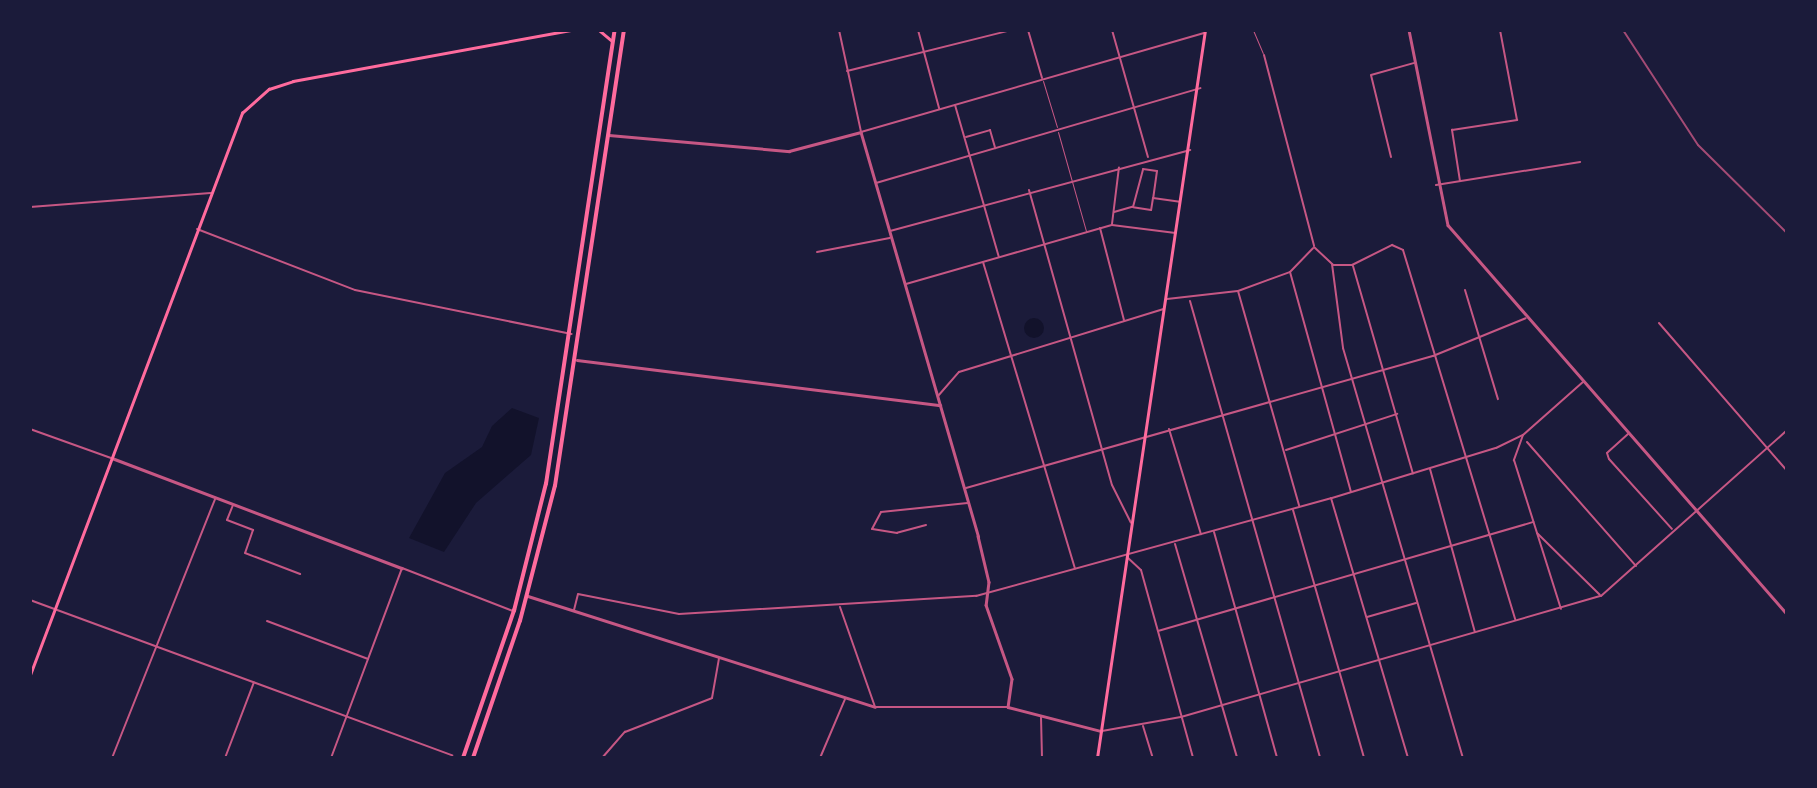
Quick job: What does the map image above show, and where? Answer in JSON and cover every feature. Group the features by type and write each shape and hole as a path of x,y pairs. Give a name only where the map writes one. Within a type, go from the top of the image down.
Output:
{"main road":[{"path":"30,675 238,120 270,89 570,30"},
{"path":"599,30 613,44"},
{"path":"463,758 514,611 540,509 572,334 615,30"},
{"path":"473,758 523,614 549,510 577,360 624,30"},
{"path":"1097,758 1164,308 1200,88 1205,31"},
{"path":"540,509 549,510"}],"street":[{"path":"839,30 861,132 969,502 989,582 986,594 1012,679 1008,707"},
{"path":"918,30 939,108"},
{"path":"847,71 1011,30"},
{"path":"1028,30 1043,79"},
{"path":"1112,30 1148,157"},
{"path":"1409,30 1436,185 1448,225 1787,614"},
{"path":"1460,181 1452,130 1517,120 1500,30"},
{"path":"609,135 789,152 1205,31"},
{"path":"1264,55 1314,247 1332,264 1343,348 1355,376 1463,758"},
{"path":"1391,157 1371,75 1415,63"},
{"path":"876,183 1200,88"},
{"path":"955,104 999,257"},
{"path":"964,137 990,130 995,149"},
{"path":"890,232 1071,178 1148,157 1190,150"},
{"path":"1133,207 1143,159"},
{"path":"1436,185 1580,162"},
{"path":"1112,225 1119,166"},
{"path":"1112,212 1133,207 1151,210 1157,171 1143,169"},
{"path":"1029,190 1041,244 1100,447 1126,521 1132,523"},
{"path":"30,207 211,193"},
{"path":"1153,198 1181,202"},
{"path":"905,284 1100,227 1112,225 1176,233"},
{"path":"1100,227 1125,320"},
{"path":"197,229 355,290 572,334"},
{"path":"817,252 891,238"},
{"path":"1166,299 1190,301 1238,291 1290,272 1314,247"},
{"path":"1332,264 1352,265 1383,248 1403,250 1433,356 1491,534 1515,621"},
{"path":"983,262 1076,570"},
{"path":"1352,265 1385,369 1413,474"},
{"path":"1290,272 1352,492"},
{"path":"1465,290 1497,399"},
{"path":"1238,291 1272,400 1300,507"},
{"path":"1190,301 1320,758"},
{"path":"937,397 959,372 1069,342 1164,308"},
{"path":"965,488 1320,384 1433,356 1480,341 1526,317"},
{"path":"1659,323 1787,471"},
{"path":"577,360 940,405"},
{"path":"573,611 578,594 679,614 840,606 845,600 986,594 1467,459 1523,435 1583,382"},
{"path":"1285,450 1397,414"},
{"path":"1169,428 1201,535"},
{"path":"30,429 523,614"},
{"path":"528,596 875,707 1008,707 1101,731 1143,725 1222,706 1601,596 1637,567 1673,530 1787,430"},
{"path":"1628,434 1607,453 1609,459 1673,530"},
{"path":"1523,435 1637,567"},
{"path":"1525,440 1514,460 1561,609"},
{"path":"1430,469 1475,632"},
{"path":"112,758 216,497"},
{"path":"1331,498 1408,758"},
{"path":"926,525 897,533 872,529 881,512 969,502"},
{"path":"233,504 227,520 253,530 245,554 300,574"},
{"path":"1293,509 1364,758"},
{"path":"1158,631 1533,522"},
{"path":"1213,531 1277,758"},
{"path":"1536,532 1601,596"},
{"path":"1175,543 1237,758"},
{"path":"1126,556 1141,570 1193,758"},
{"path":"331,758 402,568"},
{"path":"30,600 452,755"},
{"path":"1366,617 1418,602"},
{"path":"840,606 875,707"},
{"path":"267,621 368,660"},
{"path":"602,758 625,732 712,698 719,659"},
{"path":"225,758 255,681"},
{"path":"820,758 845,699"},
{"path":"1041,717 1042,758"},
{"path":"1143,725 1153,758"}],"lane":[{"path":"1253,30 1264,55"},
{"path":"1043,79 1086,231"}],"shaded area":[{"path":"1034,318 1041,321 1044,328 1041,335 1034,338 1027,335 1024,328 1027,321"},
{"path":"512,408 539,418 531,455 476,503 444,552 409,538 445,473 482,447 492,426"}],"railway":[{"path":"1623,30 1698,145 1787,233"}]}
